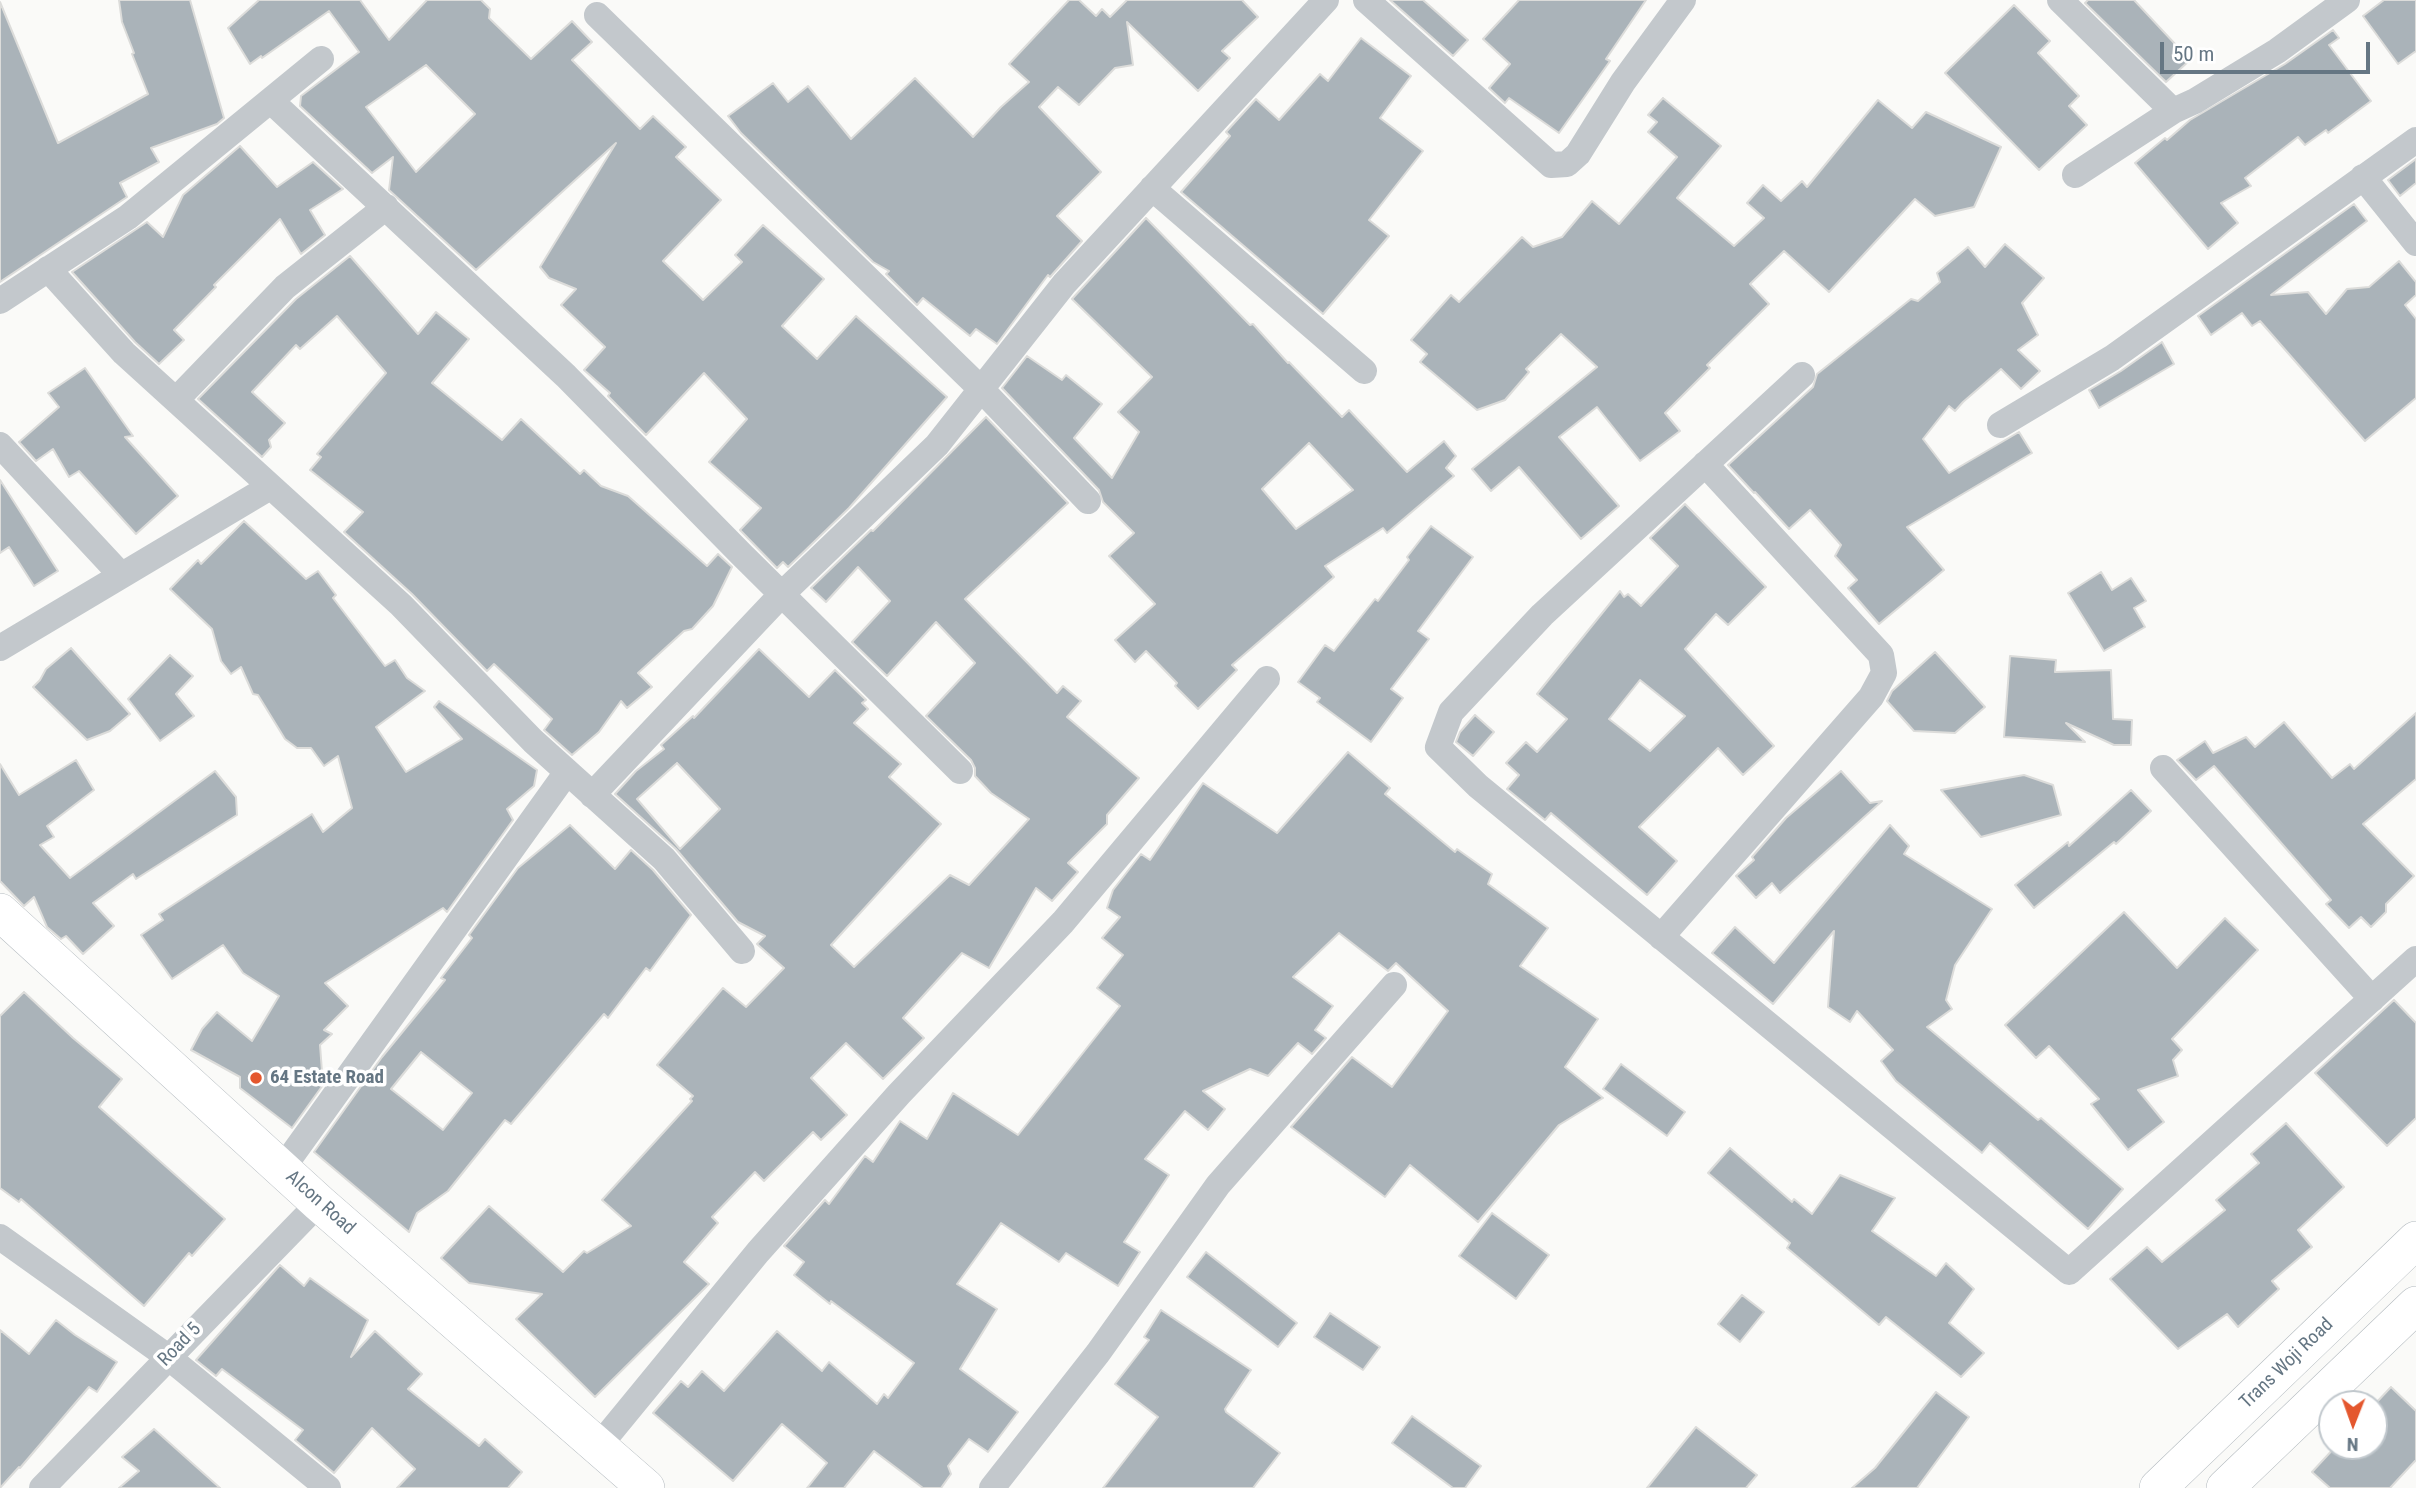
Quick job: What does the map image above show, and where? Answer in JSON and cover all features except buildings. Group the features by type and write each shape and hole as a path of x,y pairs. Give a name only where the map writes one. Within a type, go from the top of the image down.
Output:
{"main road":[{"name":"Alcon Road","path":"0,912 320,1203 646,1488"},
{"name":"Trans Woji Road","path":"2158,1488 2416,1240"},
{"path":"2230,1486 2416,1305"}],"street":[{"path":"592,794 782,594 937,445 1064,284 1326,0"},
{"path":"1366,0 1552,165 1567,164 1578,154 1623,82 1683,0"},
{"path":"2060,0 2173,111"},
{"path":"2075,175 2173,111 2195,101 2277,51 2347,0"},
{"path":"597,15 982,389 1088,501"},
{"path":"0,301 128,218 321,59"},
{"path":"271,101 566,376 960,771"},
{"path":"2000,425 2112,358 2416,140"},
{"path":"2362,177 2416,243"},
{"path":"1152,188 1364,371"},
{"path":"176,400 285,287 386,207"},
{"path":"48,269 124,354 401,605 533,741 664,859 742,951"},
{"path":"1802,375 1533,625 1451,712 1438,747 1478,786 2069,1272 2416,959"},
{"path":"0,445 121,575"},
{"path":"1661,937 1871,697 1884,673 1881,655 1705,464"},
{"path":"0,648 270,487"},
{"path":"598,1447 758,1252 899,1094 1063,922 1267,680"},
{"path":"2163,768 2372,999"},
{"path":"282,1169 567,772"},
{"path":"992,1488 1098,1353 1218,1185 1394,985"},
{"name":"Road 5","path":"42,1488 320,1203"},
{"path":"0,1237 168,1357 328,1488"}],"place":[{"name":"64 Estate Road","path":"256,1078"}]}
